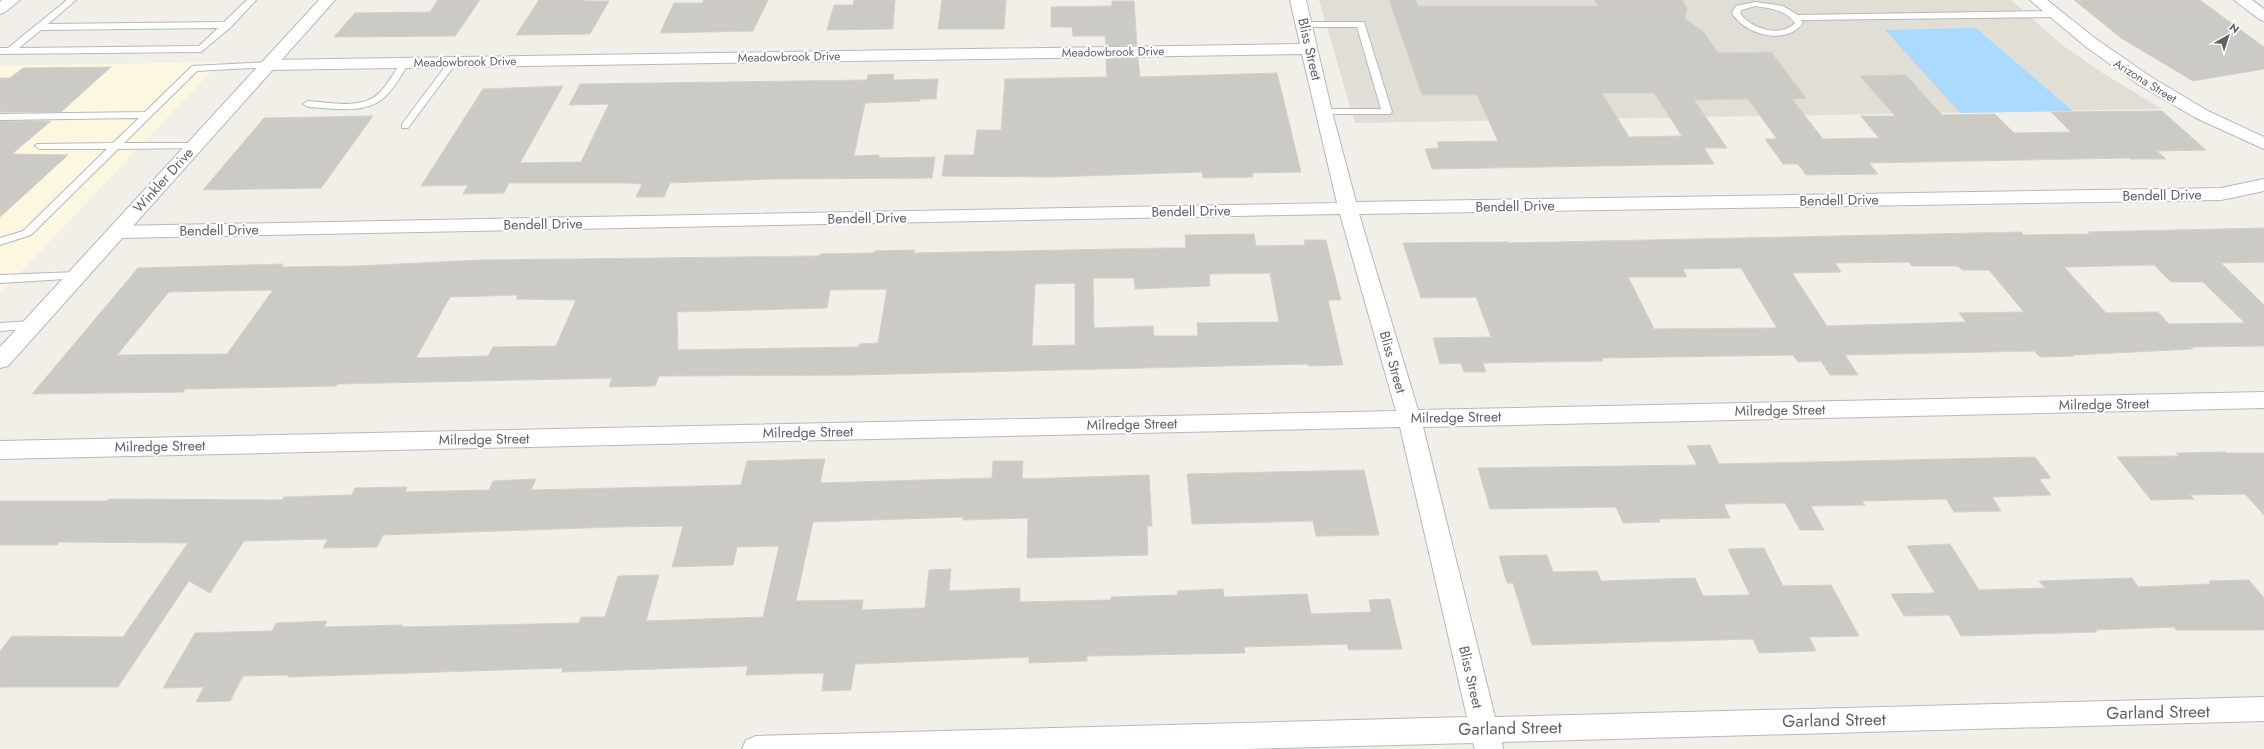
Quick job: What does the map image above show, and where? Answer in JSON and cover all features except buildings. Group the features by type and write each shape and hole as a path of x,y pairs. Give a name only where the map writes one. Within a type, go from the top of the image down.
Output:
{"street":[{"path":"0,9 12,0"},
{"name":"Winkler Drive","path":"0,360 327,0"},
{"name":"Bliss Street","path":"1298,0 1323,112 1348,208 1409,418 1486,739"},
{"name":"Arizona Street","path":"2038,0 2080,37 2133,76 2187,106 2264,144"},
{"path":"2242,0 2264,16"},
{"name":"Meadowbrook Drive","path":"268,65 1310,49"},
{"name":"Bendell Drive","path":"116,232 1348,208 2221,194 2252,189 2264,185"},
{"name":"Milredge Street","path":"0,450 2264,400"},
{"name":"Garland Street","path":"756,749 1486,739 2264,709"}],"lane":[{"path":"10,51 72,0"},
{"path":"0,52 200,48 228,25 252,0"},
{"path":"1796,18 1799,23 1796,28 1790,32 1767,32 1744,24 1738,19 1736,13 1739,8 1755,4 1779,8 1796,18 2054,14"},
{"path":"1304,24 1361,24 1387,112 1323,112"},
{"path":"38,27 228,25"},
{"path":"406,126 453,62"},
{"path":"308,104 360,105 374,101 381,96 406,63"},
{"path":"0,242 27,233 195,68 268,65"},
{"path":"0,117 146,115"},
{"path":"40,146 194,146"},
{"path":"0,279 76,276"},
{"path":"0,327 32,325"}],"shaded area":[{"path":"1319,0 2011,0 2062,45 2101,72 2162,109 1355,123"},
{"path":"219,63 0,294 0,66"}],"water":[{"path":"1976,28 2073,111 1960,113 1885,30"}]}
